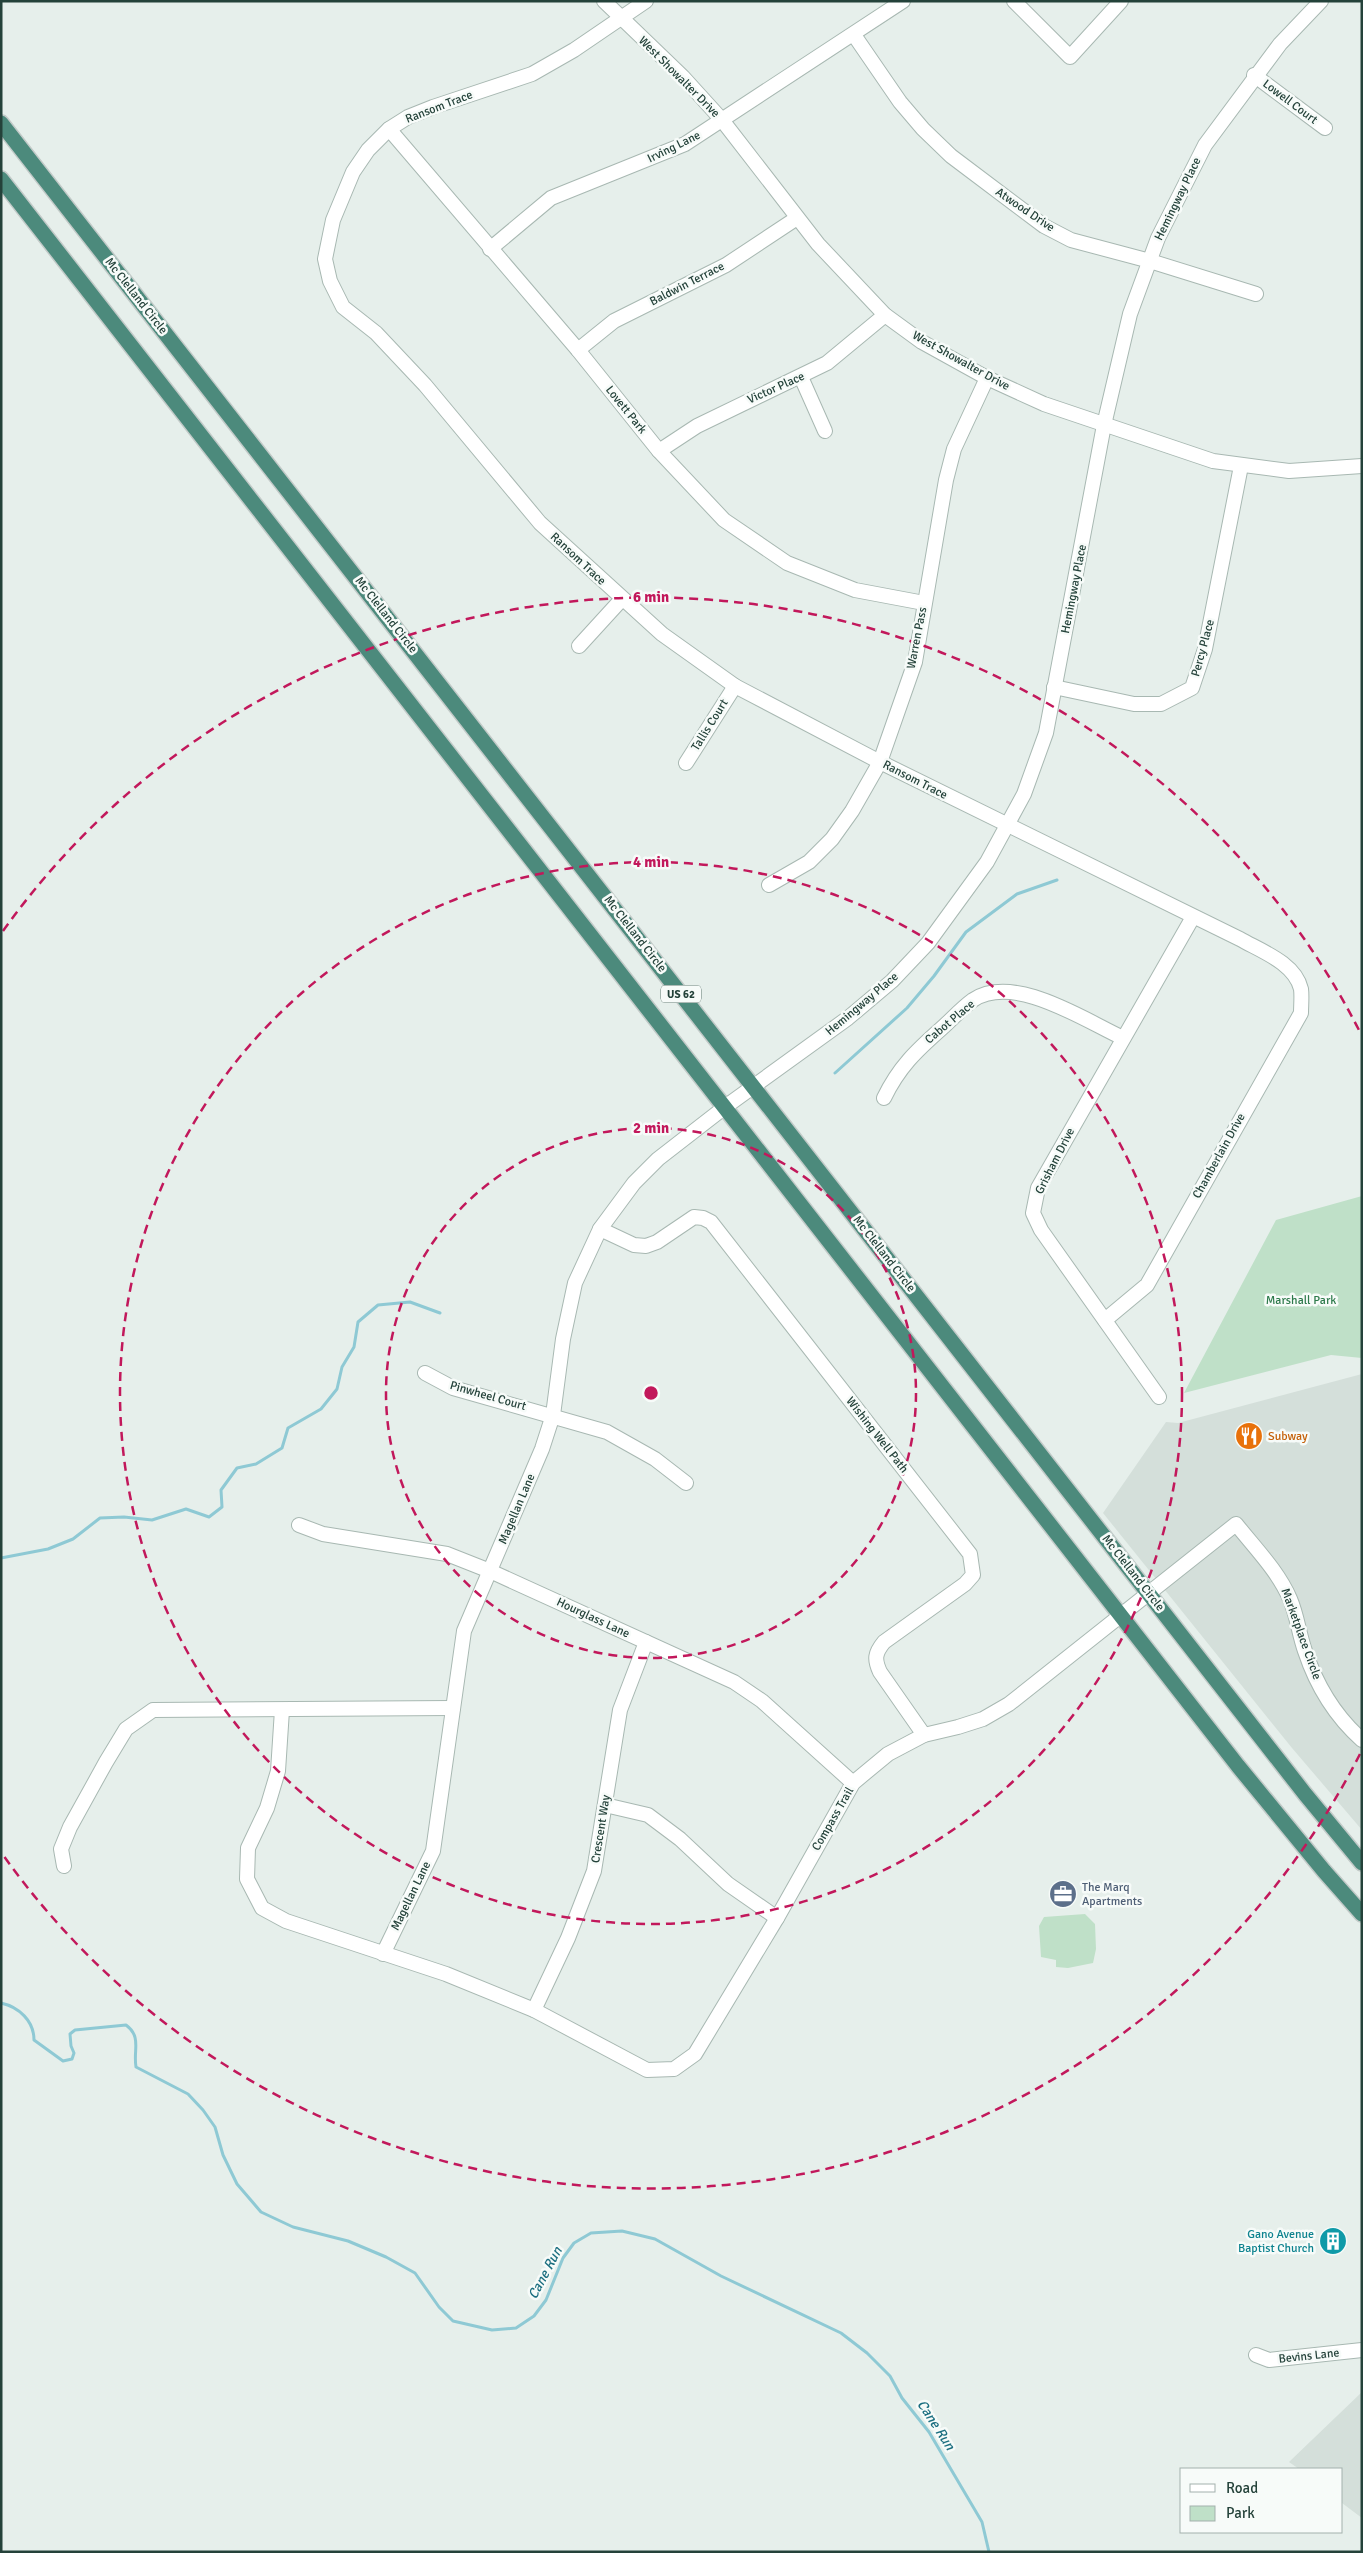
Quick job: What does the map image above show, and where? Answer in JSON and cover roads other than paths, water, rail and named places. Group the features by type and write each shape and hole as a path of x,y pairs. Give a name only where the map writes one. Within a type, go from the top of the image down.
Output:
{"highway":[{"name":"Mc Clelland Circle","path":"1,123 1335,1833 1362,1863"},
{"name":"US 62","path":"1,179 1272,1808 1362,1914"}],"street":[{"name":"West Showalter Drive","path":"604,1 620,19 683,77 722,120 818,244 886,315 922,342 987,378 1044,404 1168,448 1213,461 1289,471 1362,466"},
{"name":"Ransom Trace","path":"646,1 574,50 532,74 408,117 389,130 368,150 353,172 333,220 325,259 330,281 343,307 376,334 425,385 540,524 622,600 662,634 735,686 880,762 1240,939 1283,963 1295,976"},
{"name":"Irving Lane","path":"490,249 552,198 685,144 854,35 903,1"},
{"path":"1014,1 1070,57 1121,1"},
{"name":"Hemingway Place","path":"725,1106 848,1018 892,981 928,942 960,900 986,862 1024,794 1046,733 1104,425 1130,314 1158,238 1205,145 1254,76 1280,44 1321,1"},
{"name":"Atwood Drive","path":"854,35 900,102 951,156 1044,226 1071,240 1150,261 1256,294"},
{"name":"Lowell Court","path":"1254,76 1325,128"},
{"name":"Lovett Park","path":"389,130 578,350 659,451 724,520 787,563 855,590 924,603"},
{"name":"Baldwin Terrace","path":"578,350 614,321 726,265 797,218"},
{"name":"Victor Place","path":"659,451 697,426 827,363 886,315"},
{"path":"801,377 825,431"},
{"name":"Warren Pass","path":"769,885 809,862 832,839 852,811 880,762 915,662 924,603 954,449 987,378"},
{"name":"Percy Place","path":"1054,686 1134,704 1161,704 1192,688 1205,649 1240,466"},
{"path":"579,646 622,600"},
{"name":"Tallis Court","path":"686,763 735,686"},
{"name":"Grisham Drive","path":"1159,1397 1041,1230 1033,1213 1038,1188 1122,1038 1193,917"},
{"name":"Chamberlain Drive","path":"1105,1320 1147,1285 1301,1013 1301,989 1295,976"},
{"name":"Cabot Place","path":"884,1098 895,1075 912,1054 974,1000 999,990 1030,994 1122,1038"},
{"name":"Magellan Lane","path":"383,1954 433,1852 464,1631 542,1449 554,1415 564,1339 575,1283 600,1229 634,1183 658,1159 725,1106"},
{"name":"Wishing Well Path","path":"600,1229 640,1246 657,1242 694,1217 703,1218 711,1222 970,1554 973,1575 965,1584 884,1642 876,1652 875,1662 880,1672 924,1735"},
{"name":"Pinwheel Court","path":"425,1373 453,1388 554,1415 607,1432 655,1459 686,1483"},
{"name":"Hourglass Lane","path":"299,1524 323,1534 446,1554 490,1570 734,1682 762,1701 853,1783"},
{"name":"Marketplace Circle","path":"1122,1615 1236,1524 1279,1577 1290,1600 1304,1650 1315,1678 1348,1728 1362,1740"},
{"name":"Compass Trail","path":"534,2010 648,2070 674,2069 695,2054 777,1918 853,1783 888,1754 924,1735 958,1728 983,1718 1009,1704 1122,1615"},
{"name":"Crescent Way","path":"534,2010 568,1938 594,1871 620,1710 646,1642"},
{"path":"64,1866 61,1849 70,1827 126,1729 153,1710 453,1708"},
{"path":"282,1710 278,1771 267,1808 248,1848 248,1879 262,1908 286,1921 446,1974 534,2010"},
{"path":"605,1805 648,1815 680,1839 728,1884 777,1918"},
{"name":"Bevins Lane","path":"1256,2355 1269,2360 1362,2350"}],"waterway":[{"path":"835,1073 907,1008 934,976 966,932 1017,894 1057,880"},
{"path":"1,1558 48,1549 73,1539 100,1518 124,1517 152,1520 186,1509 209,1517 222,1507 221,1490 237,1468 256,1464 282,1448 288,1428 321,1409 337,1389 342,1367 354,1347 358,1322 378,1305 410,1302 440,1313"},
{"name":"Cane Run","path":"1,2003 19,2011 28,2021 34,2040 63,2061 72,2059 74,2053 70,2034 75,2030 126,2025 134,2034 136,2067 188,2094 203,2110 215,2127 223,2155 237,2184 261,2212 293,2227 348,2241 386,2257 415,2273 439,2307 453,2321 492,2330 516,2328 534,2316 546,2300 563,2258 574,2243 591,2233 622,2231 655,2239 721,2276 841,2333 867,2353 890,2376 902,2398 929,2432 982,2522 989,2552"}],"place":[{"name":"Subway","path":"1249,1436"},
{"name":"The Marq Apartments","path":"1063,1894"},
{"name":"Gano Avenue Baptist Church","path":"1333,2241"}],"park label":[{"name":"Marshall Park","path":"1301,1300"}]}
